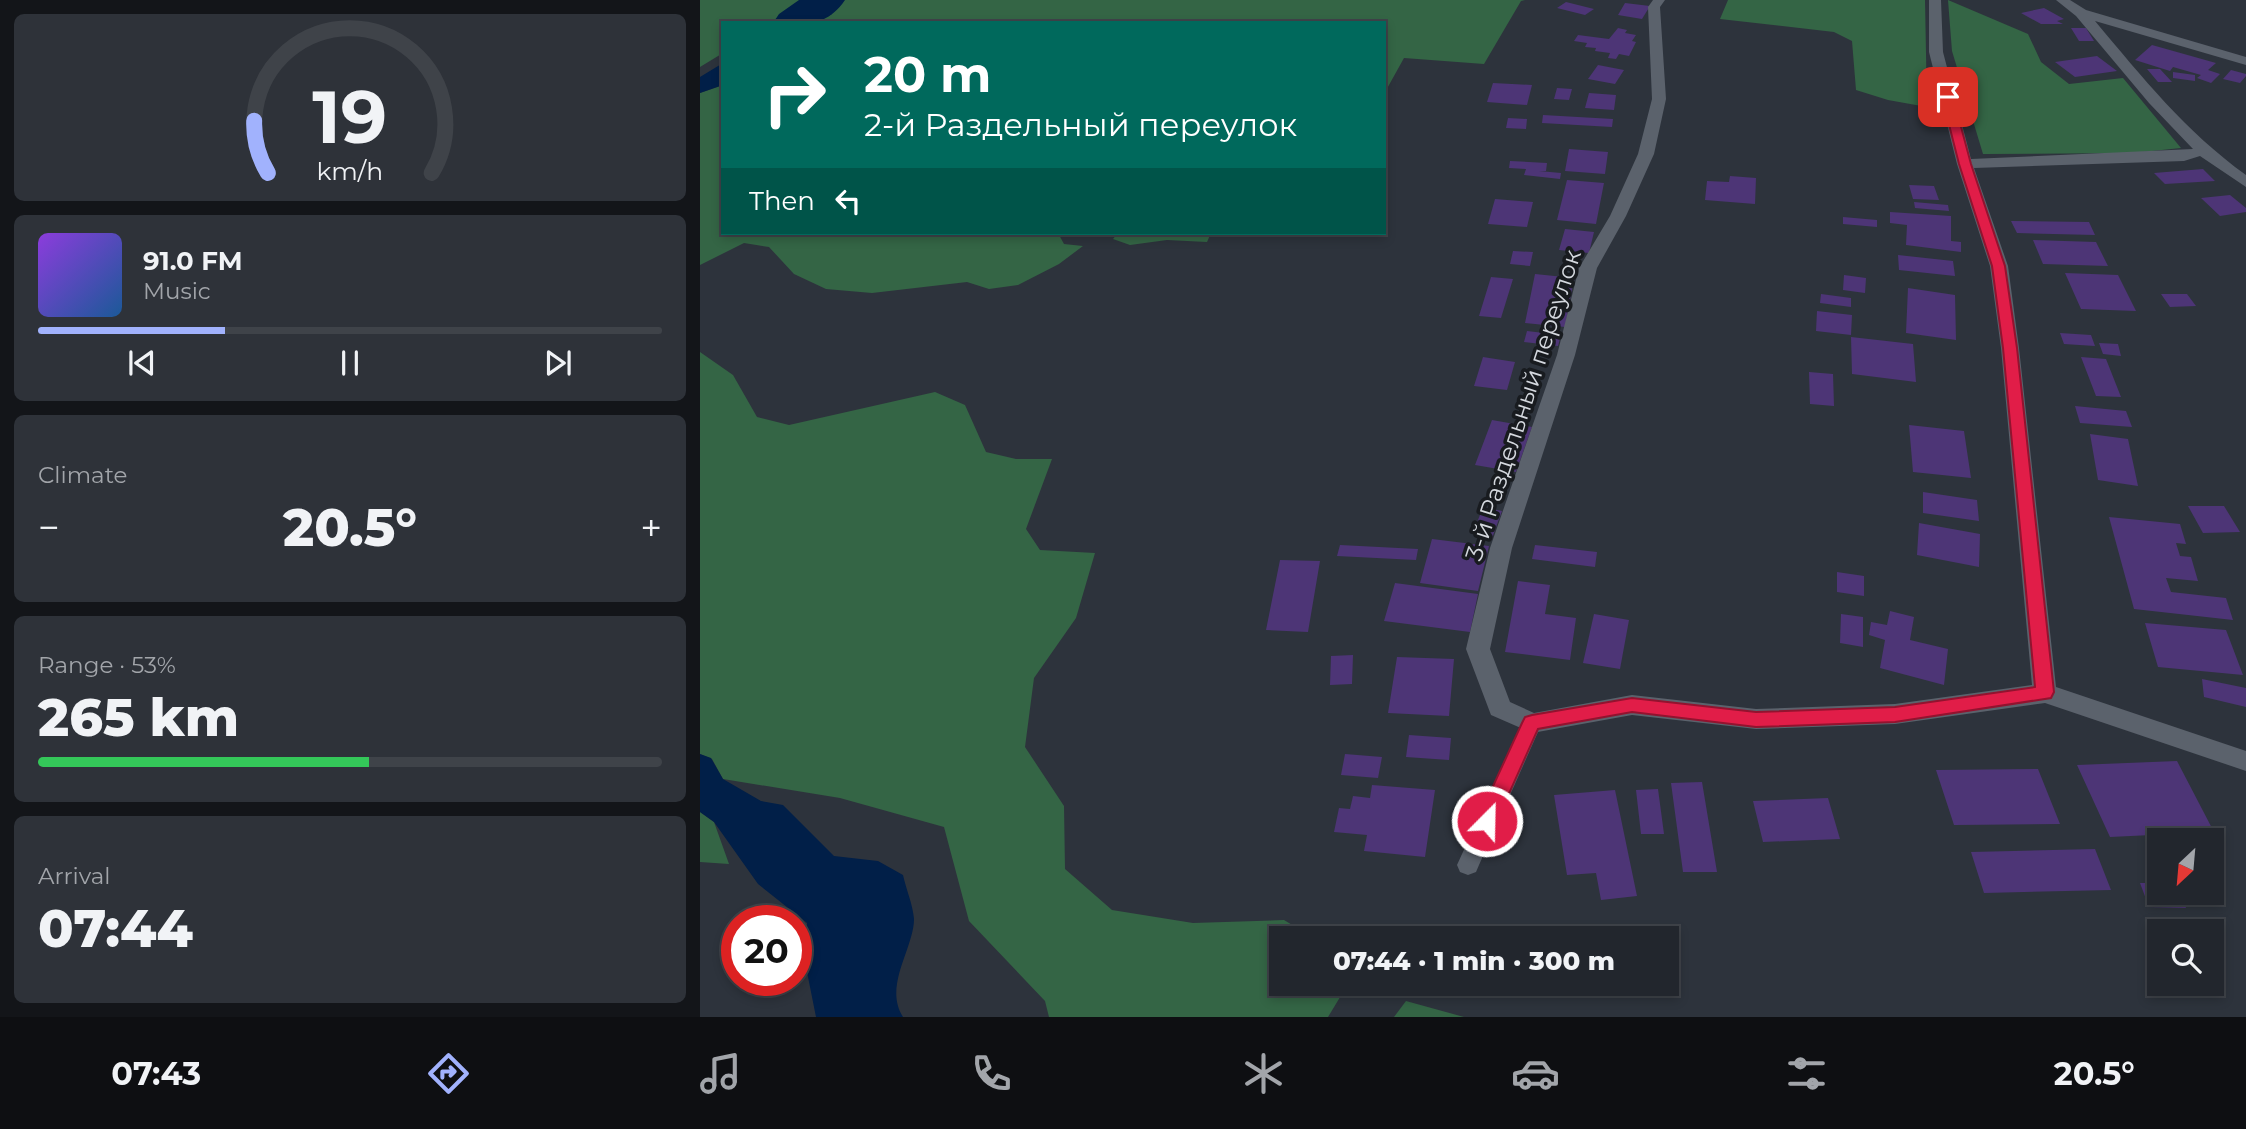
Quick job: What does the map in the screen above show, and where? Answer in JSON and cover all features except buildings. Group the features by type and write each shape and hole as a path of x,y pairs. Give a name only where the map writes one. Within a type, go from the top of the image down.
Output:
{"street":[{"name":"3-й Раздельный переулок","path":"1532,723 1500,708 1478,649 1501,548 1530,454 1566,355 1588,268 1618,216 1646,154 1659,99 1654,7 1659,0"},
{"path":"1935,0 1936,52 1965,164 1998,266 2010,348 2045,692"},
{"path":"2062,0 2081,13 2154,100 2203,151 2246,182"},
{"path":"2081,13 2246,61"},
{"path":"1965,164 2184,156 2203,151"},
{"path":"1532,723 1632,705 1756,719 1895,714 2045,692 2137,726 2246,761"}],"lane":[{"path":"1468,865 1532,723"}],"green space":[{"path":"700,0 802,0 773,21 721,21 721,54 700,67"},
{"path":"840,0 1525,0 1521,1 1484,64 1404,58 1386,90 1386,21 815,21 831,14 830,4"},
{"path":"1728,0 1925,0 1927,107 1888,100 1856,90 1852,41 1834,32 1720,19"},
{"path":"1948,0 2028,34 2041,62 2069,84 2123,78 2181,148 2133,153 1983,154 1952,51"},
{"path":"721,86 721,235 1059,235 1064,244 1083,246 1059,264 1018,285 989,289 967,282 872,293 826,289 794,274 769,247 744,243 700,265 700,93"},
{"path":"1116,235 1210,235 1207,242 1167,240 1130,245 1113,239"},
{"path":"700,352 733,375 757,417 789,425 935,392 965,405 986,452 1016,459 1052,459 1026,529 1040,550 1095,553 1076,618 1034,678 1025,747 1064,806 1065,869 1112,910 1193,923 1284,920 1294,926 1269,926 1269,996 1341,996 1328,1017 1049,1017 1045,1001 969,921 944,827 840,798 723,779 712,759 700,754"},
{"path":"700,812 714,822 729,864 700,862"},
{"path":"1406,1001 1464,1017 1394,1017"}],"water":[{"path":"812,0 840,0 830,4 832,14 815,21 797,21 809,12 808,6"},
{"path":"721,64 721,86 700,93 700,77"},
{"path":"700,754 711,758 723,779 761,801 783,805 834,856 878,861 903,875 914,919 896,993 903,1017 816,1017 812,996 812,905 784,905 758,884 714,822 700,812"}],"waterway":[{"path":"797,21 825,0"}],"route":[{"path":"1487,821 1532,723 1632,705 1756,719 1895,714 2045,692 2010,348 1998,266 1965,164 1948,97"}]}
